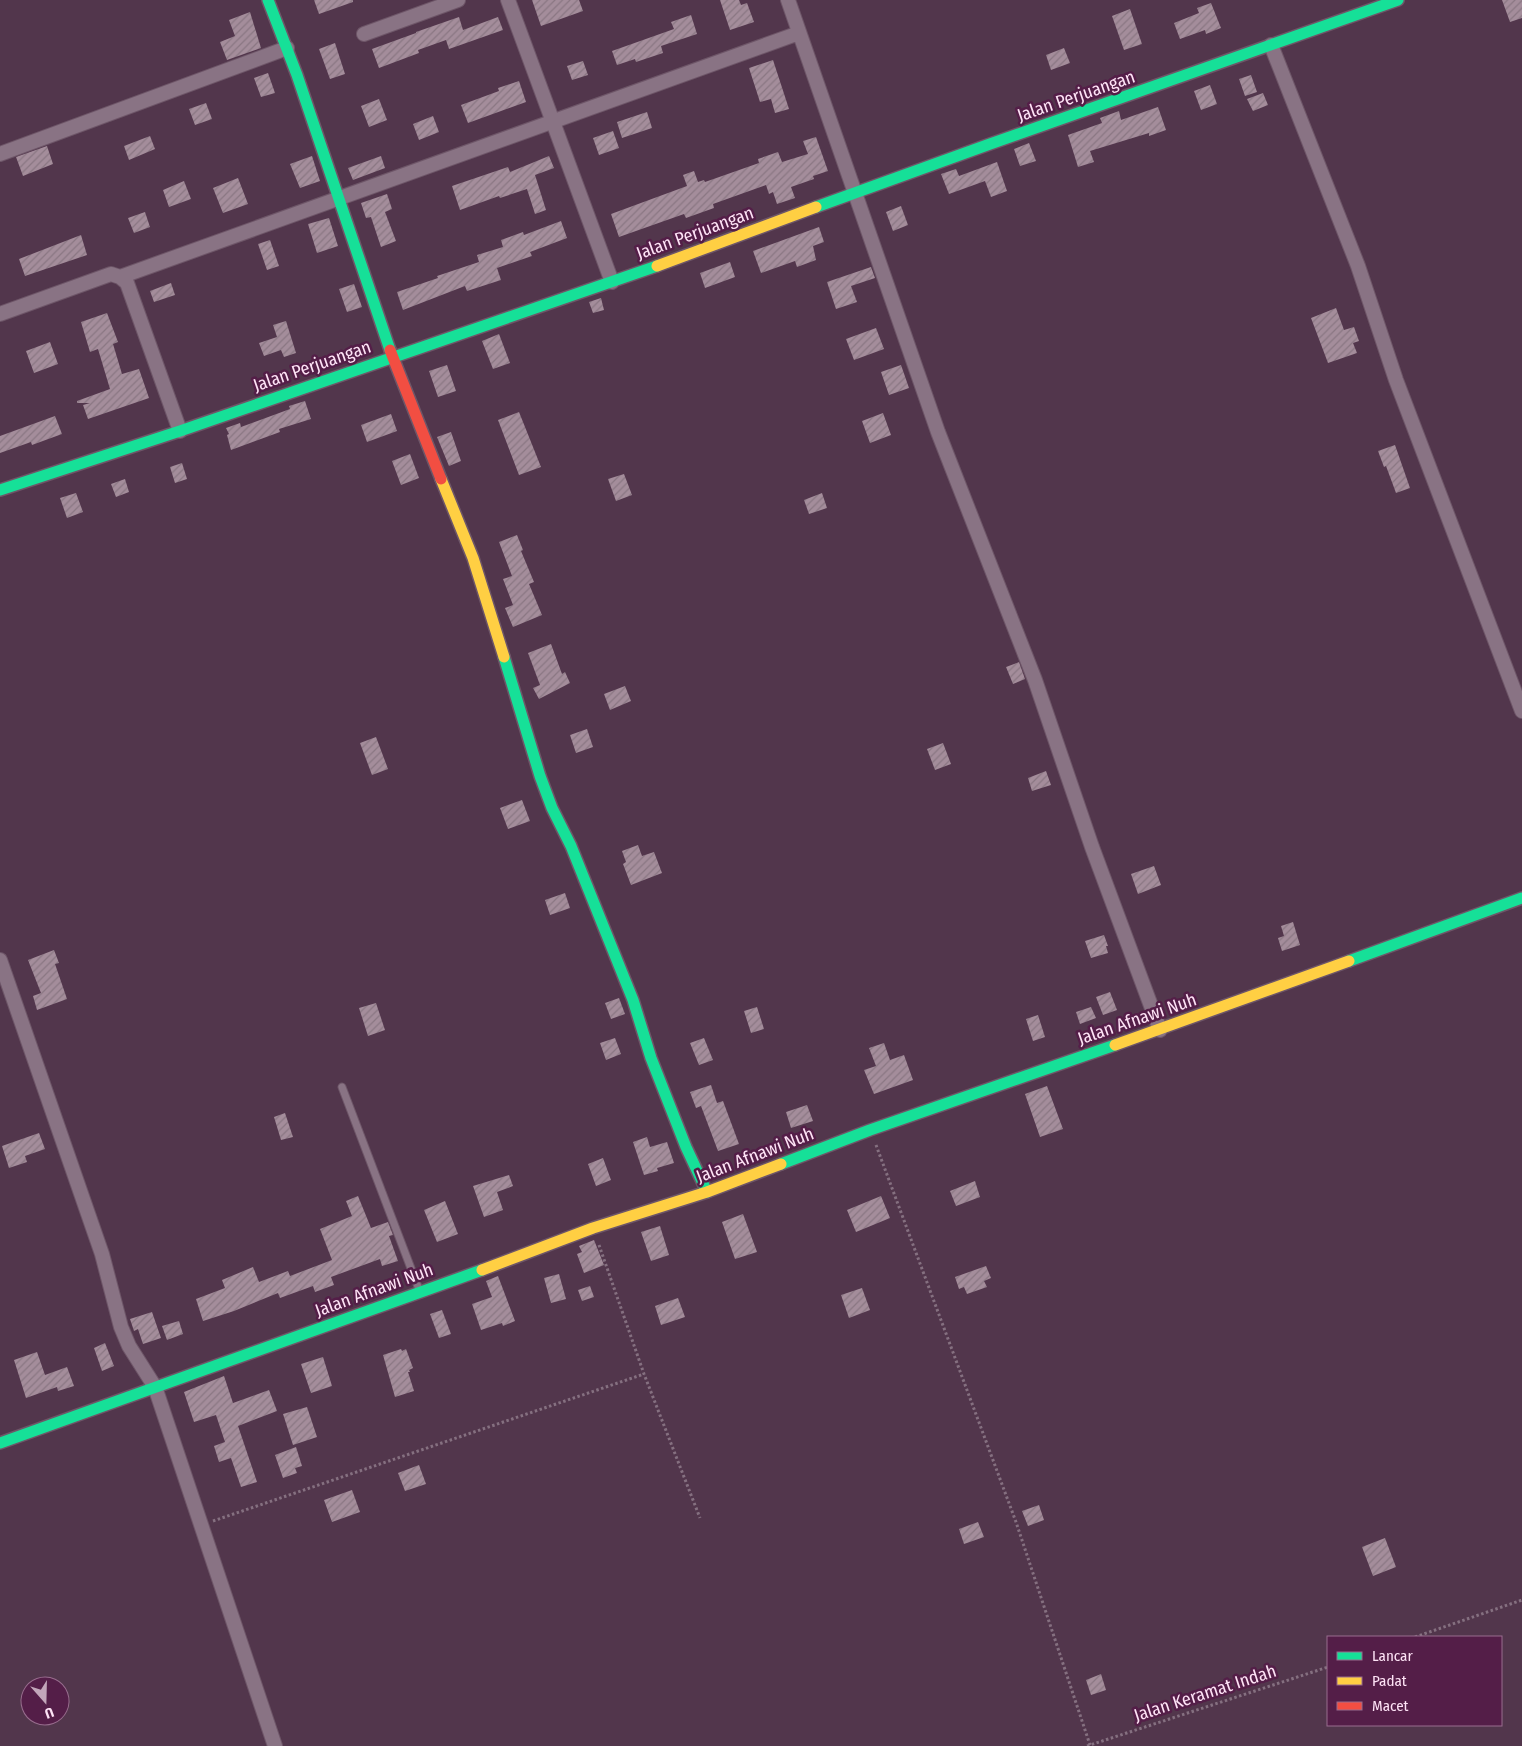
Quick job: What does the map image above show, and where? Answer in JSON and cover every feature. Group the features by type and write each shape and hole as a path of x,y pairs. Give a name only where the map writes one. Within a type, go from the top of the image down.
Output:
{"street":[{"path":"268,0 287,48 340,199 392,357 473,558 552,808 570,846 633,1000 651,1058 686,1147 707,1192"},
{"path":"364,34 458,0"},
{"path":"508,0 612,282"},
{"path":"788,0 938,432 1035,680 1092,847 1160,1030"},
{"name":"Jalan Perjuangan","path":"0,490 180,431 612,282 990,144 1398,0"},
{"path":"120,277 799,33"},
{"path":"1272,45 1358,266 1396,380 1522,711"},
{"path":"0,154 287,48"},
{"path":"0,314 111,274 120,277 127,283 180,431"},
{"name":"Jalan Afnawi Nuh","path":"0,1442 420,1293 593,1228 707,1192 870,1130 1160,1030 1522,898"},
{"path":"0,960 102,1254 121,1327 129,1346 155,1387 275,1746"}],"lane":[{"path":"342,1087 420,1293"}],"path":[{"path":"870,1130 1016,1522 1089,1745"},
{"path":"593,1228 644,1374 700,1518"},
{"path":"201,1525 644,1374"},
{"path":"1418,1636 1522,1600"},
{"name":"Jalan Keramat Indah","path":"1089,1745 1327,1667"}],"building":[{"path":"314,0 353,0 353,2 319,14"},
{"path":"532,0 579,0 583,11 541,26"},
{"path":"720,0 739,0 741,5 747,3 754,22 730,30"},
{"path":"1502,0 1522,0 1522,18 1510,22"},
{"path":"1211,3 1221,28 1206,34 1205,30 1180,39 1174,23 1199,13 1197,8"},
{"path":"1130,9 1142,44 1124,50 1112,16"},
{"path":"250,12 261,48 227,60 220,42 235,36 229,20"},
{"path":"691,15 697,34 661,46 663,53 636,62 635,59 617,65 612,51 674,29 671,22"},
{"path":"459,17 463,30 498,17 503,30 449,49 446,40 418,50 419,53 379,68 372,49"},
{"path":"335,43 345,74 330,79 319,49"},
{"path":"1064,48 1070,63 1051,70 1046,55"},
{"path":"773,60 789,109 775,113 771,99 760,102 749,68"},
{"path":"583,61 588,75 572,80 567,66"},
{"path":"268,73 275,93 261,97 254,78"},
{"path":"1251,75 1257,92 1245,96 1239,79"},
{"path":"519,81 526,102 468,123 461,105 499,91 498,88"},
{"path":"1210,85 1217,104 1201,110 1194,91"},
{"path":"1263,93 1268,105 1253,111 1247,99"},
{"path":"379,99 387,120 369,127 361,106"},
{"path":"206,103 212,119 195,125 189,109"},
{"path":"1158,107 1166,130 1149,136 1149,133 1090,151 1094,162 1078,167 1068,135 1102,123 1100,118 1119,111 1121,120"},
{"path":"647,112 652,128 622,138 617,122"},
{"path":"433,116 439,132 419,140 413,124"},
{"path":"613,131 619,148 599,155 593,138"},
{"path":"150,136 155,149 129,160 124,146"},
{"path":"816,137 828,171 813,176 814,179 791,187 795,198 777,204 773,192 769,194 766,185 713,204 714,208 686,218 684,214 619,237 611,214 687,186 683,175 694,171 698,182 704,180 705,182 759,163 758,159 778,152 782,162 808,154 803,141"},
{"path":"1029,143 1036,161 1020,166 1014,149"},
{"path":"47,146 53,164 23,176 16,157"},
{"path":"312,156 320,181 300,188 290,164"},
{"path":"381,156 385,168 353,180 348,168"},
{"path":"549,156 554,168 535,175 546,210 535,214 527,189 500,198 499,196 460,210 452,186 508,167 510,172"},
{"path":"997,162 1007,191 991,197 985,181 949,194 941,174 956,169 959,176"},
{"path":"238,178 248,204 223,213 213,188"},
{"path":"184,181 191,199 169,207 163,190"},
{"path":"387,194 392,209 385,212 396,241 381,247 371,217 366,218 361,203"},
{"path":"901,206 908,225 893,231 886,212"},
{"path":"145,212 150,227 134,233 128,218"},
{"path":"329,218 338,246 317,253 308,224"},
{"path":"561,221 567,238 530,252 532,256 497,268 501,280 467,291 465,286 403,310 397,292 479,262 477,255 503,247 501,240 523,232 524,235"},
{"path":"819,227 824,242 813,246 816,260 797,267 795,261 761,273 753,251"},
{"path":"81,235 87,255 25,276 19,259"},
{"path":"270,240 279,266 267,270 258,244"},
{"path":"730,262 735,277 705,288 700,273"},
{"path":"871,267 875,278 851,286 857,302 836,309 827,282"},
{"path":"171,283 175,295 154,302 150,291"},
{"path":"354,284 362,307 347,312 339,289"},
{"path":"601,298 604,310 593,313 589,302"},
{"path":"1336,308 1344,330 1354,327 1359,341 1353,343 1357,353 1328,363 1311,318"},
{"path":"107,313 118,342 113,344 122,374 139,369 149,398 88,419 83,405 90,403 77,403 77,401 110,389 98,349 90,352 81,322"},
{"path":"286,321 296,353 284,357 281,350 264,356 259,343 277,337 273,325"},
{"path":"876,328 884,349 854,360 846,339"},
{"path":"499,334 510,363 493,369 482,341"},
{"path":"50,342 58,364 34,373 26,351"},
{"path":"447,365 456,391 438,397 429,371"},
{"path":"901,365 909,388 889,395 881,372"},
{"path":"305,401 311,419 279,429 280,432 231,450 227,435 229,434 226,428 240,423 241,427 290,409 289,406"},
{"path":"519,412 541,467 519,475 498,420"},
{"path":"883,413 891,435 870,443 862,421"},
{"path":"391,414 397,431 367,442 361,425"},
{"path":"55,416 62,434 32,445 31,442 0,453 0,436"},
{"path":"451,432 461,461 449,466 437,437"},
{"path":"1395,445 1410,488 1396,493 1378,451"},
{"path":"410,454 419,478 401,485 392,461"},
{"path":"182,463 187,479 175,483 170,467"},
{"path":"624,474 632,495 616,501 608,479"},
{"path":"125,479 129,492 116,497 111,484"},
{"path":"76,493 83,512 67,518 60,498"},
{"path":"822,493 827,508 809,514 804,500"},
{"path":"517,535 523,550 521,551 534,582 529,584 542,615 513,627 505,608 513,605 503,579 512,576 499,542"},
{"path":"551,644 562,674 565,672 570,683 539,699 533,688 540,685 528,653"},
{"path":"1019,662 1025,679 1013,684 1006,667"},
{"path":"625,686 631,701 610,710 604,694"},
{"path":"587,729 593,747 576,753 570,735"},
{"path":"376,737 388,769 372,775 360,743"},
{"path":"943,743 951,764 935,770 927,749"},
{"path":"1046,771 1051,785 1032,791 1028,778"},
{"path":"522,800 530,821 508,829 500,808"},
{"path":"638,845 642,856 654,852 662,873 631,885 623,864 626,862 622,851"},
{"path":"1154,866 1161,885 1138,894 1131,874"},
{"path":"565,893 570,908 550,915 545,900"},
{"path":"1293,922 1300,945 1282,951 1278,938 1284,936 1281,926"},
{"path":"1104,935 1108,946 1106,946 1108,953 1091,958 1085,941"},
{"path":"54,950 59,963 55,964 67,999 37,1010 33,996 41,993 28,960"},
{"path":"1110,992 1117,1010 1103,1015 1096,997"},
{"path":"619,998 625,1014 611,1019 605,1003"},
{"path":"376,1003 385,1030 368,1036 359,1008"},
{"path":"757,1007 764,1029 751,1033 744,1011"},
{"path":"1091,1007 1096,1018 1080,1024 1076,1012"},
{"path":"1038,1015 1045,1037 1033,1041 1026,1019"},
{"path":"615,1038 621,1054 606,1060 600,1043"},
{"path":"704,1038 713,1060 699,1065 690,1043"},
{"path":"884,1043 890,1060 904,1055 913,1080 874,1094 864,1070 876,1066 869,1048"},
{"path":"711,1085 717,1103 723,1101 739,1144 718,1151 701,1106 696,1108 690,1092"},
{"path":"1047,1086 1063,1129 1040,1137 1025,1094"},
{"path":"807,1105 813,1121 791,1128 786,1112"},
{"path":"285,1113 293,1137 281,1140 274,1117"},
{"path":"39,1133 45,1149 25,1156 27,1162 9,1168 2,1146"},
{"path":"647,1137 650,1147 667,1142 674,1163 657,1168 658,1171 644,1175 633,1142"},
{"path":"603,1158 611,1180 596,1186 588,1164"},
{"path":"509,1175 513,1186 497,1192 503,1210 484,1217 473,1186"},
{"path":"975,1181 980,1197 956,1206 950,1191"},
{"path":"358,1196 371,1228 388,1222 393,1235 389,1236 398,1261 382,1266 380,1259 331,1277 334,1285 315,1292 313,1286 280,1298 278,1293 203,1321 196,1299 225,1288 222,1280 253,1267 259,1282 288,1271 290,1276 332,1260 320,1229 352,1216 346,1201"},
{"path":"881,1196 890,1218 856,1232 847,1210"},
{"path":"445,1201 458,1234 437,1242 424,1210"},
{"path":"743,1214 757,1252 735,1259 722,1222"},
{"path":"660,1226 669,1255 651,1261 641,1232"},
{"path":"594,1240 604,1265 584,1273 577,1254 582,1252 579,1246"},
{"path":"986,1266 991,1278 984,1281 987,1287 967,1294 964,1287 959,1289 955,1277"},
{"path":"559,1274 566,1299 551,1303 544,1278"},
{"path":"498,1276 515,1321 503,1326 502,1323 481,1330 472,1304 492,1297 486,1281"},
{"path":"590,1286 594,1297 582,1301 578,1290"},
{"path":"862,1288 870,1310 849,1318 841,1295"},
{"path":"678,1298 685,1317 661,1325 655,1306"},
{"path":"442,1310 451,1334 439,1338 430,1314"},
{"path":"152,1312 161,1338 143,1344 138,1329 134,1331 130,1319"},
{"path":"179,1321 183,1334 167,1340 162,1326"},
{"path":"105,1343 114,1366 102,1371 94,1348"},
{"path":"401,1349 402,1351 406,1349 413,1368 408,1372 414,1391 395,1397 383,1355"},
{"path":"37,1352 45,1375 67,1367 74,1386 58,1391 57,1387 26,1398 14,1360"},
{"path":"323,1357 332,1386 311,1393 301,1364"},
{"path":"224,1376 233,1403 269,1390 277,1411 238,1426 257,1482 241,1487 231,1458 219,1462 214,1446 225,1442 216,1415 194,1422 184,1392"},
{"path":"307,1407 317,1437 293,1445 283,1414"},
{"path":"296,1447 302,1466 295,1468 297,1473 283,1478 275,1455"},
{"path":"419,1465 426,1484 405,1491 398,1473"},
{"path":"352,1490 360,1512 332,1522 324,1500"},
{"path":"1039,1505 1044,1520 1028,1526 1022,1511"},
{"path":"978,1522 984,1537 964,1544 959,1529"},
{"path":"1385,1538 1396,1567 1373,1576 1362,1547"},
{"path":"1101,1674 1106,1690 1091,1695 1086,1680"}],"traffic: fast":[{"path":"268,0 297,75 390,350"},
{"path":"816,207 1398,0"},
{"path":"0,490 180,431 657,266"},
{"path":"504,657 540,776 552,808 571,846 633,1000 651,1058 686,1147 707,1192"},
{"path":"1349,961 1522,898"},
{"path":"781,1164 870,1130 1115,1045"},
{"path":"0,1443 482,1270"}],"traffic: slow":[{"path":"657,266 816,207"},
{"path":"441,479 473,558 504,657"},
{"path":"1115,1045 1349,961"},
{"path":"482,1270 593,1228 707,1192 781,1164"}],"traffic: jam":[{"path":"390,350 441,479"}]}
